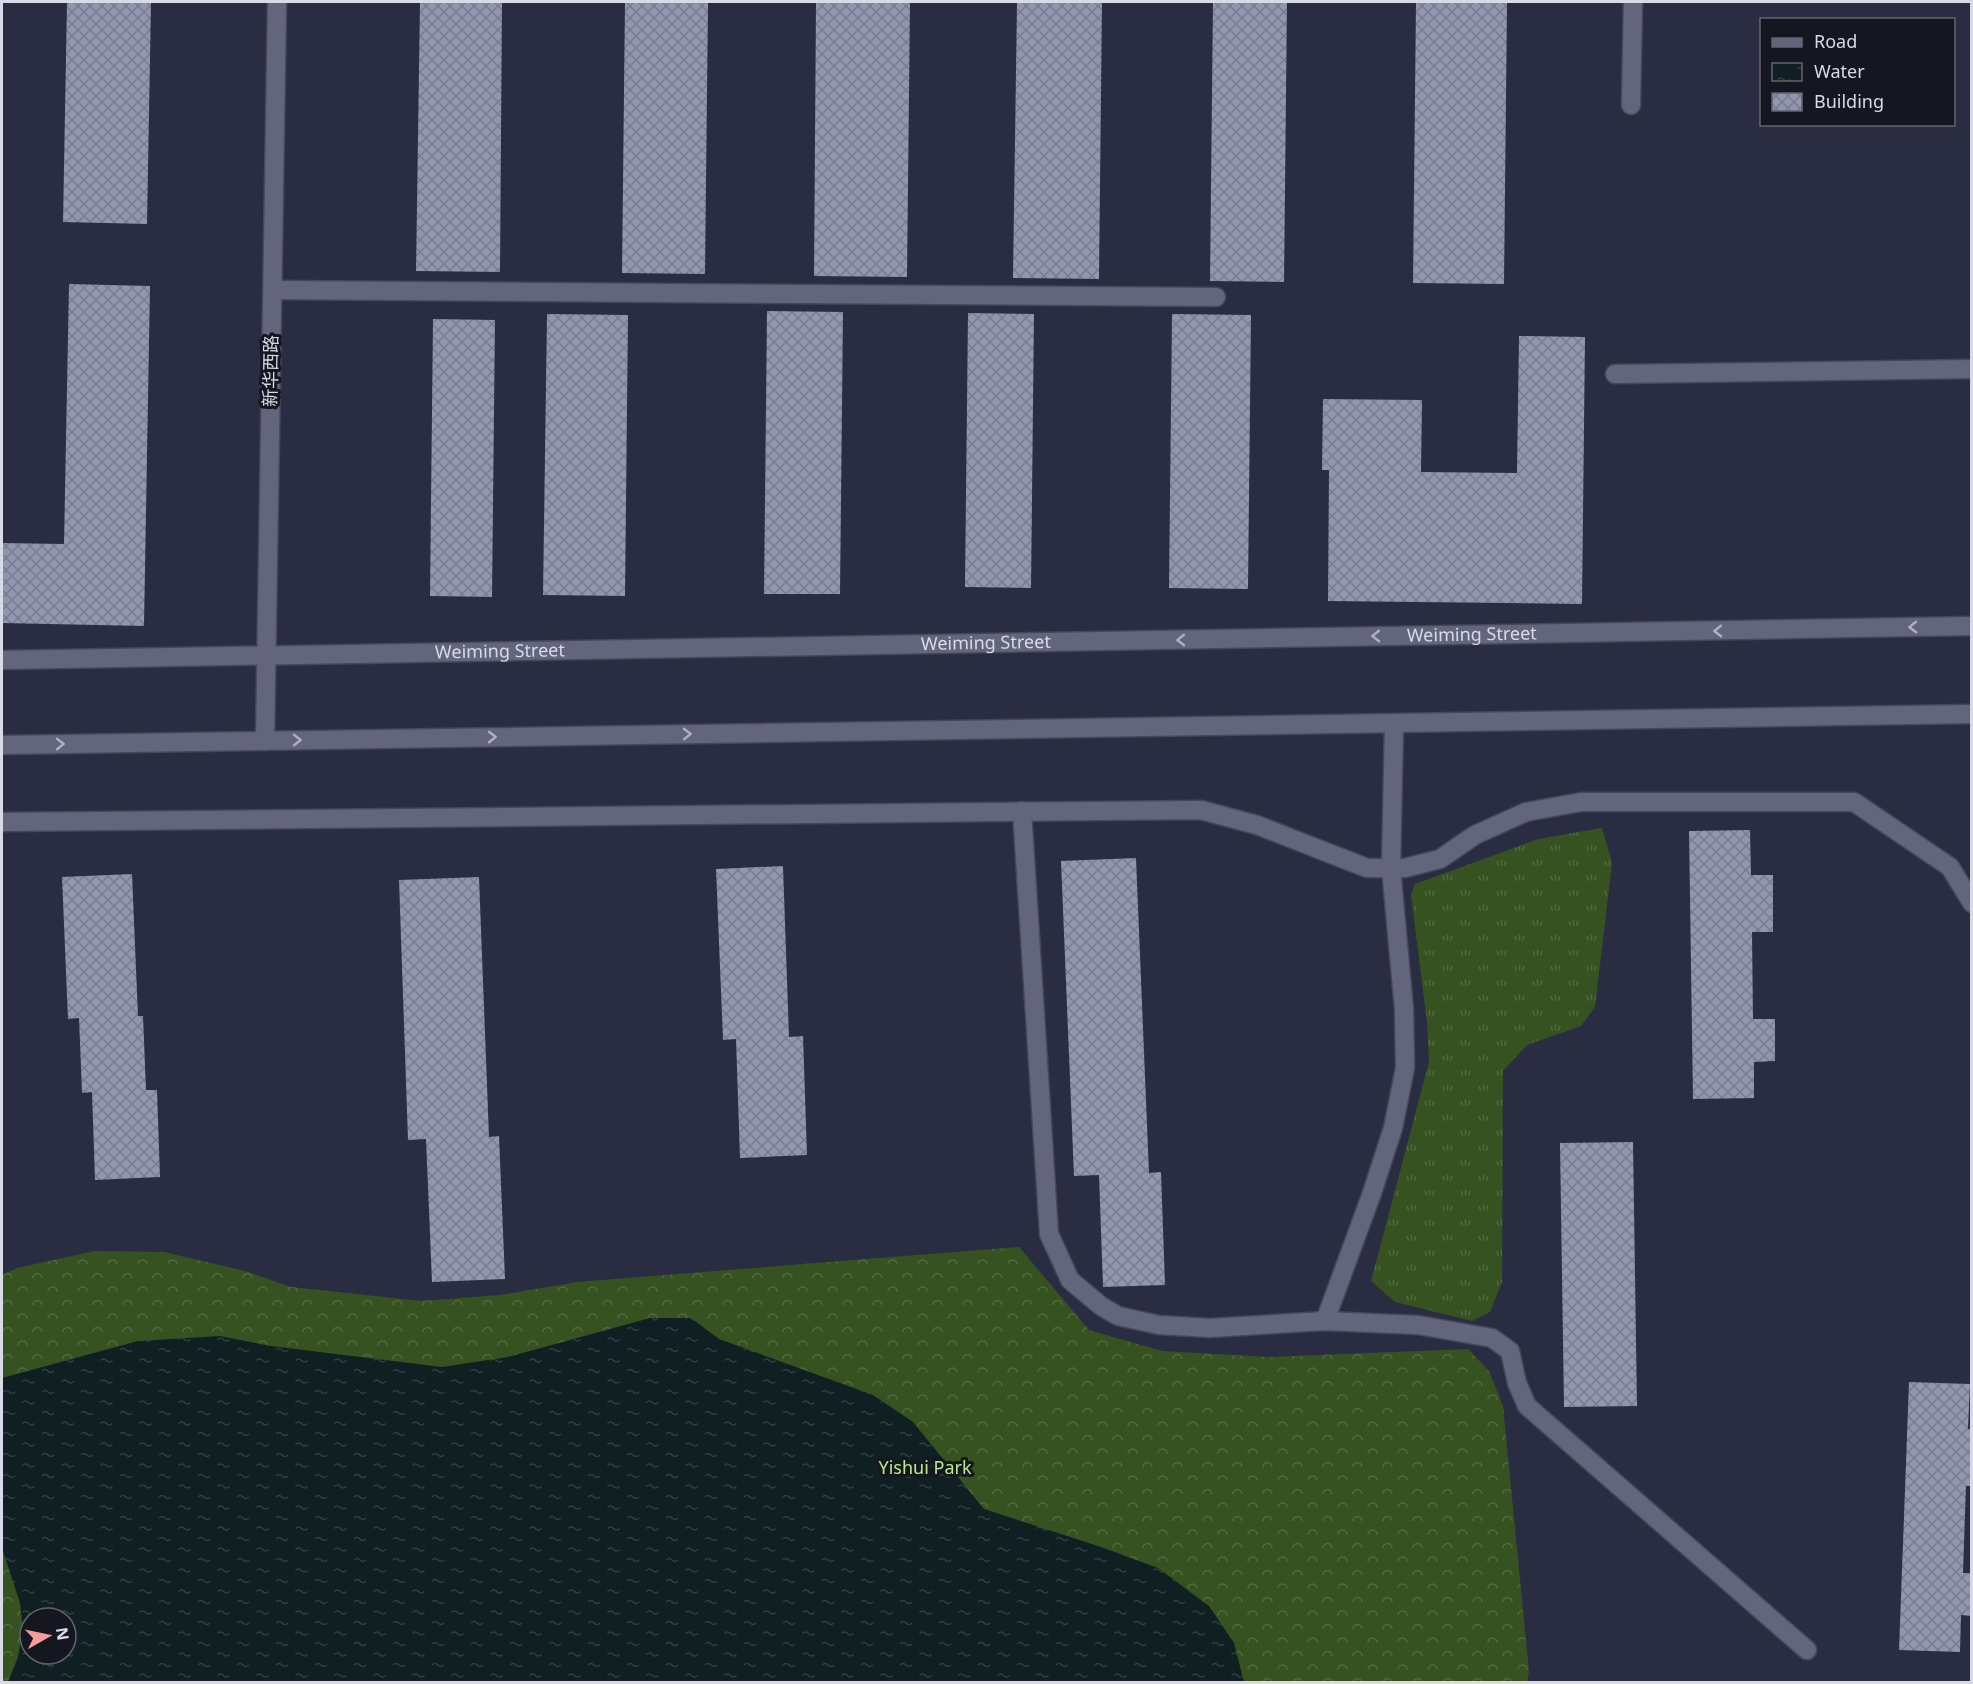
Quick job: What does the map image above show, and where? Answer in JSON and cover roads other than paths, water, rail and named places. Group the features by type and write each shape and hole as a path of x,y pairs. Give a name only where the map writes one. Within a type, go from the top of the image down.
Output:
{"street":[{"name":"新华西路","path":"265,741 277,2"},
{"path":"1631,105 1633,2"},
{"path":"273,290 1215,297"},
{"path":"1615,374 1971,369"},
{"name":"Weiming Street","path":"2,660 1971,626"},
{"path":"2,745 1971,714"},
{"path":"1324,1322 1372,1193 1393,1128 1405,1068 1404,1009 1391,868 1394,724"},
{"path":"2,822 1200,810 1257,825 1367,868 1405,868 1440,859 1475,835 1526,812 1581,802 1854,802 1950,867 1971,903"},
{"path":"1022,811 1049,1234 1070,1280 1101,1306 1118,1316 1159,1325 1210,1328 1324,1322 1418,1324 1492,1338 1510,1351 1517,1383 1527,1406 1807,1650"}],"water":[{"path":"650,1318 691,1318 719,1339 873,1395 913,1422 984,1509 1158,1568 1209,1606 1234,1643 1244,1682 8,1682 18,1657 18,1666 78,1666 78,1606 20,1606 2,1548 2,1378 138,1341 220,1336 271,1346 442,1367 508,1357"}],"park label":[{"name":"Yishui Park","path":"925,1468"}]}
